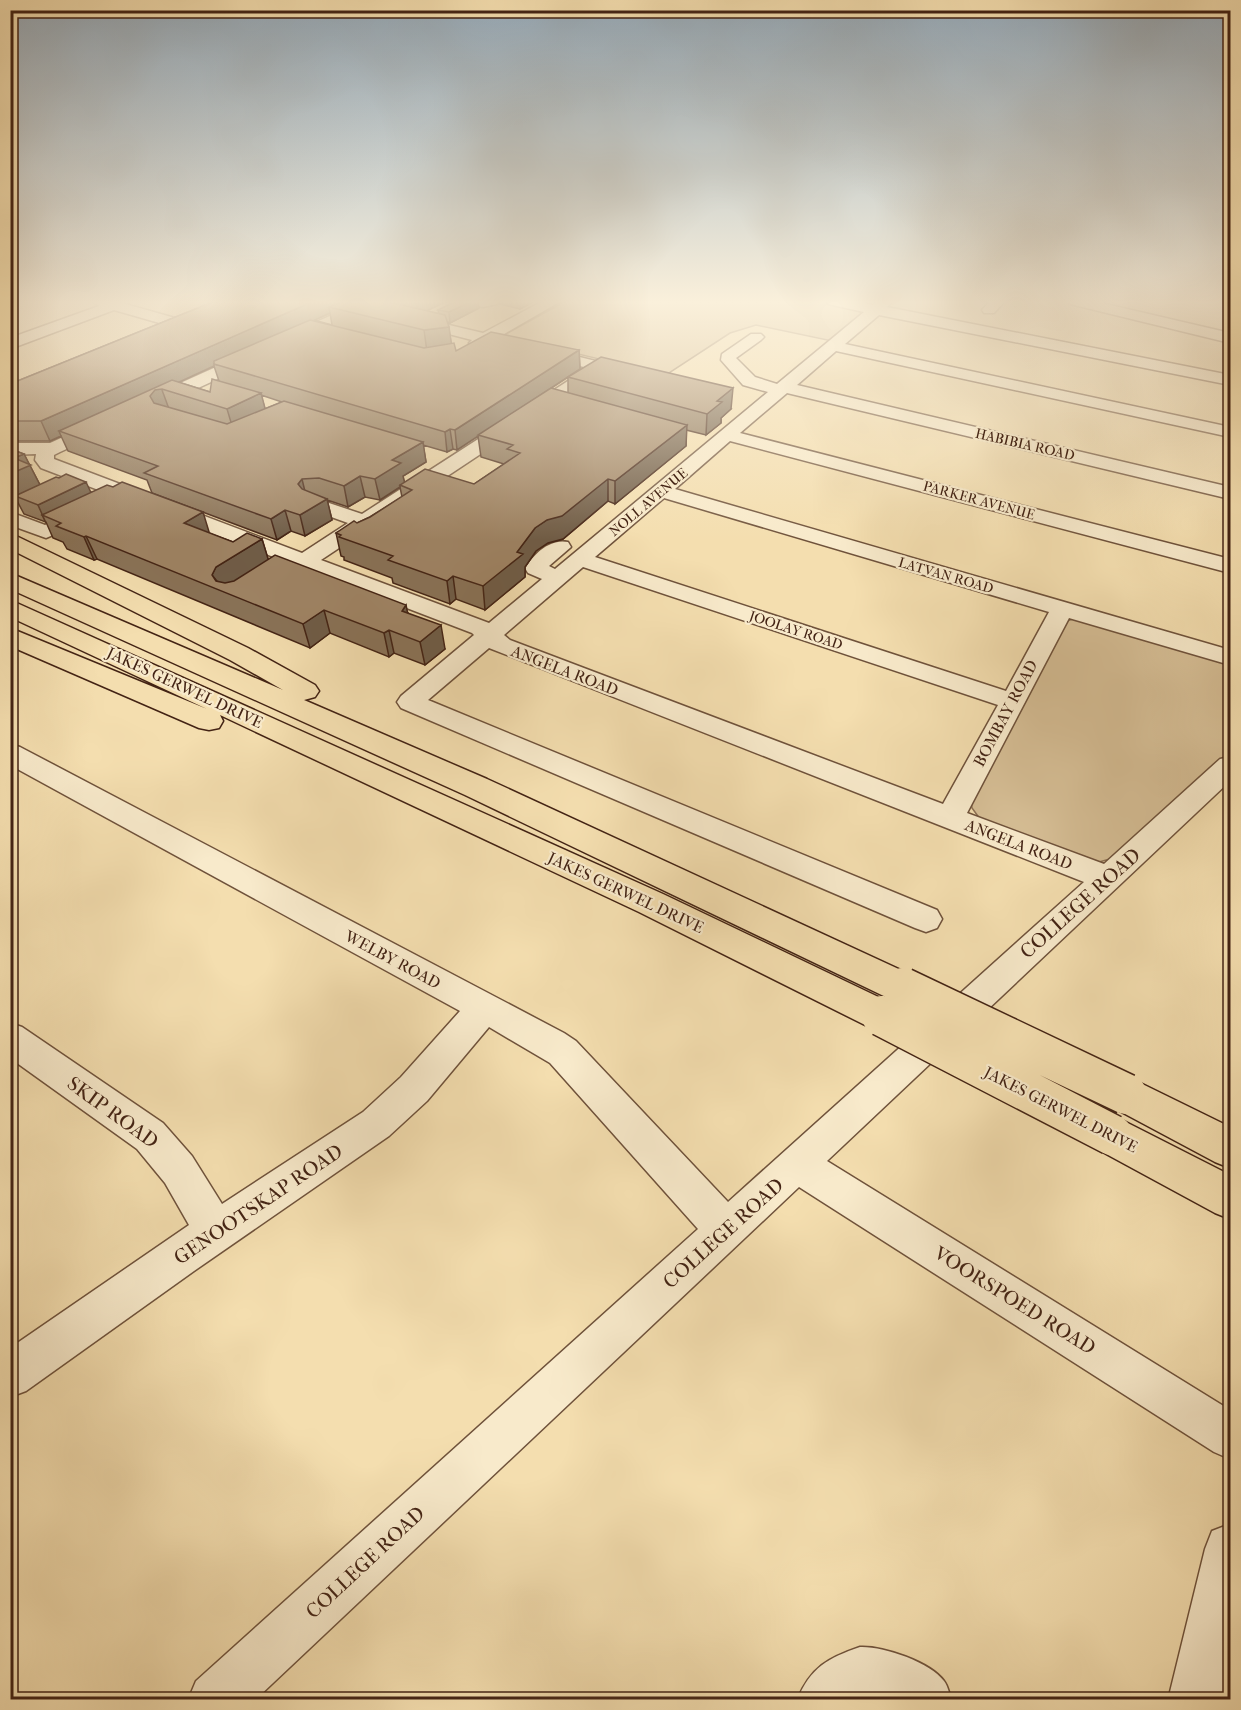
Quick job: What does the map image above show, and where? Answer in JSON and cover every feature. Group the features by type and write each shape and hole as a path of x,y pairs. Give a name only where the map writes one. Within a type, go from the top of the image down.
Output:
{"highway":[{"path":"10,540 239,654 476,787"},
{"name":"JAKES GERWEL DRIVE","path":"10,580 476,787 892,1002 1112,1135 1230,1198"},
{"name":"JAKES GERWEL DRIVE","path":"24,613 651,903 892,1002 1126,1094 1230,1148"},
{"path":"10,636 164,704 455,812"}],"street":[{"path":"143,410 200,381"},
{"path":"270,574 361,531 454,463 558,404 586,381"},
{"name":"HABIBIA ROAD","path":"749,381 1230,493"},
{"name":"NOLL AVENUE","path":"791,381 410,702 926,920"},
{"path":"994,381 1230,432"},
{"path":"195,383 215,390"},
{"path":"738,401 761,406"},
{"path":"10,449 53,448 112,421"},
{"name":"PARKER AVENUE","path":"693,440 721,440 1230,566"},
{"name":"ANGELA ROAD","path":"53,448 44,456 45,462 302,558 480,628 501,645 1107,878"},
{"path":"432,456 454,463"},
{"path":"52,490 81,476"},
{"name":"LATVAN ROAD","path":"661,491 1230,658"},
{"path":"14,511 43,531 50,531 126,492"},
{"path":"315,505 361,531"},
{"path":"227,550 244,556 267,545"},
{"path":"557,578 536,568 560,547"},
{"name":"JOOLAY ROAD","path":"580,559 1011,701"},
{"name":"BOMBAY ROAD","path":"950,818 1062,609"},
{"name":"WELBY ROAD","path":"10,753 542,1038 563,1052 726,1230"},
{"name":"COLLEGE ROAD","path":"215,1700 1230,766"},
{"name":"GENOOTSKAP ROAD","path":"10,1375 394,1109 484,1008"},
{"name":"SKIP ROAD","path":"10,1038 150,1136 167,1152 177,1164 215,1232"},
{"name":"VOORSPOED ROAD","path":"799,1165 1230,1436"},
{"path":"1195,1700 1230,1549"},
{"path":"824,1700 833,1688 859,1672 887,1675 925,1700"}],"shaded area":[{"path":"1085,619 1230,662 1230,751 1110,859 1099,862 980,819 972,808 971,802 1063,622"}],"building":[{"path":"18,381 132,381 41,421 10,421 10,387 13,386 10,384"},
{"path":"170,381 210,392 212,381 218,381 261,393 227,409 162,389 155,390 150,396 154,403 227,424 284,401 423,442 392,460 401,463 375,479 360,476 344,486 319,478 302,479 298,484 302,489 327,499 300,515 285,510 271,519 144,473 158,466 59,431"},
{"path":"271,381 531,381 455,430 450,429 445,432"},
{"path":"582,381 702,381 733,388 717,401 722,402 707,414"},
{"path":"551,388 687,425 615,481 608,479 562,516 547,520 535,528 517,552 523,554 483,586 453,576 447,581 388,560 393,556 339,537 341,535 336,533 354,521 357,523 370,517 412,490 400,485 425,469 474,484 520,453 507,449 513,445 478,435"},
{"path":"10,449 24,454 14,458 31,465 10,474"},
{"path":"66,474 86,482 38,505 15,496 56,477 59,478"},
{"path":"122,482 203,512 184,523 233,542 247,533 262,539 216,567 212,575 216,581 225,583 234,581 275,555 406,605 402,611 441,625 420,642 389,630 384,633 324,610 303,624 56,526 61,523 42,515 107,485 113,487"}]}
